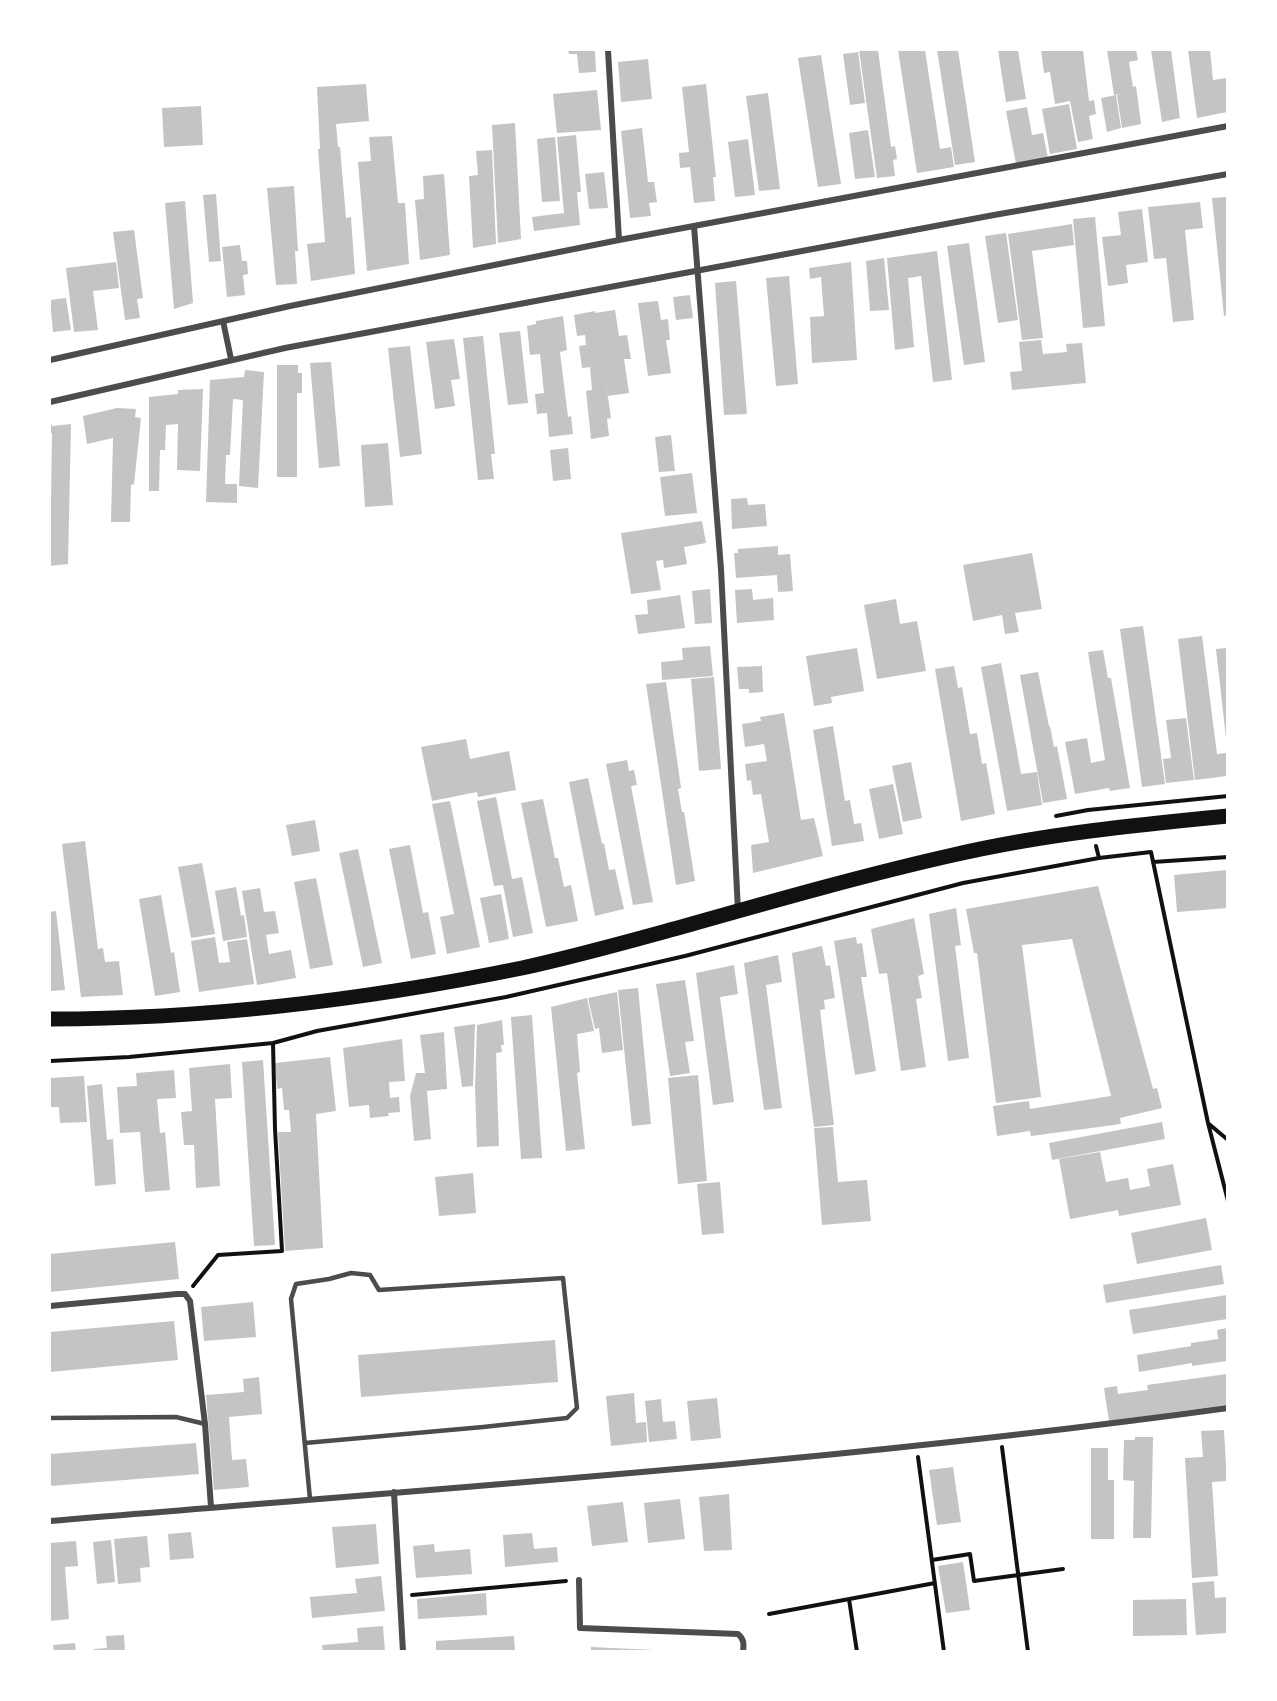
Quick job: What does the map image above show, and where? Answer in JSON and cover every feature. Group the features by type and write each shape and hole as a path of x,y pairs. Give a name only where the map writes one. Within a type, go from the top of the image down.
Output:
{"highway":[{"path":"50,1019 173,1017 315,1004 523,968 954,854 1093,829 1227,816"}],"street":[{"path":"608,50 619,240"},
{"path":"50,360 223,321 619,240 1227,126"},
{"path":"50,402 231,359 994,215 1227,174"},
{"path":"694,226 721,569 738,911"},
{"path":"223,321 231,359"},
{"path":"50,1306 186,1294 190,1301 205,1424 211,1508"},
{"path":"50,1521 917,1447 1227,1408"},
{"path":"394,1492 403,1652"},
{"path":"579,1580 580,1628 738,1634 744,1642 743,1652"}],"lane":[{"path":"304,1443 567,1418 577,1408 563,1278 379,1290 370,1275 351,1273 296,1284 291,1299 304,1443 310,1499"},
{"path":"50,1418 176,1417 205,1424"}],"path":[{"path":"1089,810 1099,858 1151,852 1208,1124 1227,1201"},
{"path":"1153,862 1227,857"},
{"path":"186,1294 218,1255 282,1251 273,1043"},
{"path":"1208,1124 1227,1140"},
{"path":"1001,1438 1028,1652"},
{"path":"917,1447 944,1652"},
{"path":"932,1560 970,1554 975,1581 1063,1569"},
{"path":"400,1596 579,1580"},
{"path":"769,1614 934,1583"},
{"path":"849,1599 857,1652"}],"building":[{"path":"568,50 595,50 596,72 579,73 577,54 569,54"},
{"path":"859,50 878,50 891,147 895,146 897,159 893,160 895,176 877,178"},
{"path":"898,50 925,50 940,149 951,147 954,167 917,173"},
{"path":"937,50 958,50 975,162 955,165"},
{"path":"998,50 1018,50 1026,99 1006,102"},
{"path":"1041,50 1083,50 1089,101 1094,100 1096,114 1089,116 1093,139 1078,142 1070,101 1055,104 1050,72 1044,73"},
{"path":"1107,50 1136,50 1138,60 1129,62 1133,87 1136,86 1141,124 1122,128 1117,95 1120,94 1114,95"},
{"path":"1151,50 1171,50 1180,118 1162,122"},
{"path":"1188,50 1210,50 1213,80 1227,78 1227,112 1197,118"},
{"path":"858,52 865,103 850,105 843,54"},
{"path":"821,55 841,184 818,187 798,58"},
{"path":"648,59 652,99 621,102 618,62"},
{"path":"366,84 369,121 336,124 346,218 351,217 355,274 311,281 307,244 325,242 318,149 320,149 317,87"},
{"path":"706,84 716,177 713,177 715,201 694,203 690,167 680,168 679,153 689,152 682,87"},
{"path":"597,90 601,130 557,133 553,94"},
{"path":"768,93 780,189 759,191 746,96"},
{"path":"1116,95 1121,128 1107,132 1101,98"},
{"path":"1069,104 1077,149 1050,154 1042,109"},
{"path":"201,106 203,145 164,147 162,108"},
{"path":"1027,107 1032,135 1043,133 1048,158 1016,164 1006,111"},
{"path":"515,123 521,239 498,243 492,125"},
{"path":"642,128 648,182 654,182 657,202 649,203 651,216 630,218 621,131"},
{"path":"868,130 875,177 855,179 849,133"},
{"path":"576,135 581,192 577,192 580,225 534,231 532,217 564,213 557,137"},
{"path":"392,136 398,203 405,203 409,264 367,271 358,162 371,161 369,137"},
{"path":"555,137 560,201 542,202 537,139"},
{"path":"748,139 755,195 735,197 728,142"},
{"path":"492,150 496,244 473,248 469,176 478,175 476,151"},
{"path":"604,172 608,208 589,209 585,174"},
{"path":"444,174 450,255 420,260 415,200 424,199 423,176"},
{"path":"294,186 298,251 295,251 297,284 276,285 267,188"},
{"path":"216,194 221,261 209,262 203,195"},
{"path":"1227,197 1227,315 1224,316 1212,198"},
{"path":"185,201 193,303 174,309 165,203"},
{"path":"1200,202 1203,228 1185,230 1194,320 1173,322 1166,258 1154,259 1148,207"},
{"path":"1142,209 1148,262 1126,265 1128,283 1108,286 1102,237 1121,235 1118,212"},
{"path":"1095,217 1105,326 1083,328 1073,219"},
{"path":"1072,224 1074,245 1032,251 1043,338 1022,340 1008,234"},
{"path":"134,230 143,298 137,299 140,318 125,320 113,232"},
{"path":"1006,233 1018,320 998,323 985,236"},
{"path":"969,243 985,362 964,365 947,246"},
{"path":"240,245 242,261 247,261 248,274 243,275 245,295 227,297 222,247"},
{"path":"937,251 952,380 933,382 921,276 908,278 914,347 895,350 887,258"},
{"path":"884,258 889,310 870,311 866,261"},
{"path":"116,262 119,288 93,291 98,330 74,332 66,268"},
{"path":"851,262 857,360 812,363 810,317 824,316 821,277 810,279 809,268"},
{"path":"789,276 798,384 776,386 766,278"},
{"path":"736,281 747,414 724,415 715,283"},
{"path":"690,295 693,318 676,320 673,297"},
{"path":"66,298 71,330 53,332 50,300"},
{"path":"658,301 661,320 668,319 670,340 666,340 671,373 648,376 638,303"},
{"path":"615,310 619,336 627,335 631,359 624,359 629,393 608,396 603,362 611,418 607,419 609,436 591,439 586,391 592,390 590,367 582,368 579,346 586,345 585,335 577,336 574,315"},
{"path":"563,316 567,350 560,352 568,417 571,416 573,434 549,437 547,413 537,414 535,394 544,393 540,354 530,355 527,326 536,324 536,321"},
{"path":"520,331 528,403 508,405 499,333"},
{"path":"483,336 495,454 491,454 494,479 478,480 463,338"},
{"path":"454,339 460,379 451,380 455,406 435,409 426,342"},
{"path":"1041,340 1043,354 1067,352 1066,344 1082,343 1086,383 1012,390 1010,372 1022,371 1019,342"},
{"path":"410,346 422,454 400,457 388,348"},
{"path":"331,362 340,466 319,468 310,363"},
{"path":"277,365 298,365 298,373 302,373 302,393 297,393 297,477 277,477"},
{"path":"245,370 264,372 258,488 239,486 243,400 233,399 230,455 226,455 225,484 237,484 237,503 206,502 210,380 244,377"},
{"path":"203,389 200,471 177,470 178,424 166,425 165,450 160,450 159,491 149,491 149,397 178,394 178,390"},
{"path":"117,408 136,409 135,417 141,418 134,484 131,485 130,522 111,522 113,438 87,444 83,416"},
{"path":"51,422 52,426 71,424 68,564 50,566 52,433 50,434"},
{"path":"671,435 675,471 659,472 655,437"},
{"path":"388,443 393,505 365,507 361,445"},
{"path":"568,448 571,479 553,481 550,450"},
{"path":"692,473 697,513 665,516 660,477"},
{"path":"747,498 748,505 765,504 767,526 732,529 731,499"},
{"path":"702,521 706,543 684,547 687,564 664,568 663,560 656,561 661,590 631,594 621,533"},
{"path":"778,546 778,555 790,554 793,591 778,592 777,575 736,578 734,553 738,553 738,549"},
{"path":"1032,553 1042,609 1015,613 1019,632 1005,634 1002,615 973,621 963,565"},
{"path":"710,589 712,623 695,624 692,591"},
{"path":"752,589 753,600 773,598 774,620 737,623 735,590"},
{"path":"680,595 685,628 638,634 635,615 648,614 647,600"},
{"path":"896,599 900,624 917,621 926,671 877,679 864,605"},
{"path":"1143,626 1165,784 1142,787 1120,629"},
{"path":"1202,636 1217,754 1226,753 1227,776 1195,780 1178,639"},
{"path":"710,646 713,676 662,680 661,662 683,660 682,648"},
{"path":"857,648 864,691 831,697 832,703 814,706 806,656"},
{"path":"1227,648 1227,738 1226,738 1216,649"},
{"path":"1103,650 1108,678 1111,678 1130,788 1110,791 1109,788 1075,794 1065,742 1087,738 1091,763 1105,760 1088,652"},
{"path":"1001,663 1021,774 1037,772 1042,805 1007,811 981,667"},
{"path":"762,666 763,692 749,693 749,689 739,689 737,667"},
{"path":"954,666 958,688 962,687 970,734 977,733 982,764 986,763 995,814 961,821 935,669"},
{"path":"1038,672 1054,747 1057,746 1067,799 1043,803 1020,675"},
{"path":"714,677 721,769 699,771 691,679"},
{"path":"666,682 681,788 678,789 695,881 676,885 646,684"},
{"path":"784,713 801,820 814,818 823,856 753,873 751,845 769,842 761,794 753,795 751,780 747,781 745,764 767,761 764,744 745,747 742,724 761,721 760,717"},
{"path":"1186,718 1194,780 1166,783 1163,759 1171,758 1166,720"},
{"path":"833,726 845,801 850,800 854,824 861,823 864,841 832,846 813,730"},
{"path":"466,739 470,759 509,751 516,790 478,797 477,792 432,801 421,747"},
{"path":"627,760 629,771 634,770 637,785 631,786 653,902 633,905 606,764"},
{"path":"911,762 922,818 903,822 892,766"},
{"path":"588,778 609,870 615,869 624,909 595,916 569,782"},
{"path":"893,784 903,834 879,839 869,789"},
{"path":"496,797 512,879 522,877 533,933 513,937 503,885 494,886 477,801"},
{"path":"543,799 555,858 558,858 564,887 571,885 578,921 546,927 521,803"},
{"path":"450,801 480,947 447,954 440,917 454,914 432,804"},
{"path":"315,820 320,851 292,856 286,825"},
{"path":"85,841 98,949 103,948 105,962 119,961 123,995 81,997 62,844"},
{"path":"410,845 423,913 428,912 436,954 411,959 389,849"},
{"path":"358,849 382,963 363,967 339,853"},
{"path":"202,863 215,934 191,938 178,867"},
{"path":"1227,870 1227,908 1177,912 1174,875"},
{"path":"316,878 333,965 310,969 294,882"},
{"path":"1098,886 1153,1089 1157,1088 1162,1108 1120,1118 1121,1124 1031,1136 1030,1131 997,1136 993,1106 1029,1101 1030,1109 1111,1096 1072,939 1022,945 1041,1097 996,1103 977,953 974,953 966,909"},
{"path":"236,887 247,937 223,941 215,891"},
{"path":"260,888 264,912 275,911 279,933 266,935 269,954 291,950 296,978 257,985 242,891"},
{"path":"501,894 509,939 489,943 480,898"},
{"path":"161,895 171,953 174,952 180,992 155,996 139,899"},
{"path":"956,908 961,945 955,946 969,1058 948,1061 929,914"},
{"path":"56,911 65,990 50,991 50,912"},
{"path":"914,918 924,974 918,976 922,998 916,999 926,1067 901,1071 887,973 879,974 871,929"},
{"path":"215,937 219,963 230,962 227,942 247,939 254,984 199,992 191,941"},
{"path":"856,937 857,944 862,943 867,977 861,977 876,1071 855,1075 834,941"},
{"path":"822,946 826,966 830,965 835,998 824,1000 825,1009 820,1010 834,1125 814,1127 792,953"},
{"path":"778,955 782,982 766,985 782,1108 764,1110 744,963"},
{"path":"734,965 738,994 720,997 734,1102 713,1105 696,973"},
{"path":"685,980 694,1041 685,1042 690,1073 670,1076 656,984"},
{"path":"638,988 651,1124 632,1126 618,990"},
{"path":"617,992 623,1050 602,1053 599,1028 595,1029 588,998"},
{"path":"587,998 594,1031 577,1034 580,1072 577,1073 585,1149 566,1151 551,1007"},
{"path":"532,1015 542,1158 521,1159 511,1017"},
{"path":"502,1020 504,1045 501,1045 502,1052 496,1053 499,1146 477,1147 475,1089 477,1025"},
{"path":"475,1024 473,1086 462,1087 454,1027"},
{"path":"444,1032 447,1089 427,1091 431,1139 414,1141 410,1096 416,1073 425,1073 420,1035"},
{"path":"402,1039 405,1081 389,1082 390,1098 399,1097 400,1112 370,1118 369,1105 349,1107 343,1048"},
{"path":"330,1057 336,1111 316,1114 323,1248 285,1251 278,1132 291,1132 289,1110 284,1110 282,1088 277,1089 275,1063"},
{"path":"263,1060 275,1245 254,1246 242,1062"},
{"path":"230,1064 232,1098 215,1099 220,1186 196,1188 194,1145 184,1145 181,1112 192,1111 189,1068"},
{"path":"174,1070 176,1098 157,1099 160,1133 165,1132 170,1190 145,1192 140,1132 120,1133 117,1087 137,1086 136,1073"},
{"path":"698,1075 707,1181 678,1184 668,1078"},
{"path":"84,1076 87,1122 60,1123 59,1107 50,1107 50,1078"},
{"path":"102,1084 107,1140 113,1139 116,1184 95,1186 87,1086"},
{"path":"1162,1122 1165,1139 1052,1160 1049,1143"},
{"path":"833,1127 838,1182 867,1180 871,1221 822,1225 814,1128"},
{"path":"1100,1152 1106,1182 1128,1178 1130,1190 1150,1186 1147,1169 1173,1164 1181,1205 1119,1216 1118,1210 1070,1219 1059,1159"},
{"path":"473,1173 476,1213 439,1216 435,1177"},
{"path":"720,1182 724,1233 702,1235 697,1184"},
{"path":"1206,1218 1212,1250 1137,1264 1131,1233"},
{"path":"175,1242 179,1279 50,1292 50,1254"},
{"path":"1221,1265 1224,1284 1106,1303 1103,1285"},
{"path":"1227,1295 1227,1319 1133,1334 1129,1310"},
{"path":"253,1302 256,1337 204,1341 201,1307"},
{"path":"174,1321 178,1360 50,1372 50,1332"},
{"path":"1227,1328 1227,1361 1192,1366 1192,1363 1139,1372 1137,1355 1218,1339 1217,1330"},
{"path":"555,1340 558,1382 361,1397 358,1355"},
{"path":"1227,1374 1227,1405 1109,1421 1104,1388 1117,1386 1118,1394 1148,1390 1147,1385"},
{"path":"259,1377 262,1414 229,1417 232,1460 246,1459 249,1487 214,1490 206,1395 244,1392 243,1379"},
{"path":"634,1393 636,1423 646,1422 647,1442 611,1446 606,1396"},
{"path":"717,1398 721,1438 691,1441 687,1401"},
{"path":"661,1399 663,1422 675,1421 677,1439 649,1442 645,1401"},
{"path":"1224,1430 1227,1481 1212,1482 1218,1576 1192,1578 1185,1458 1203,1457 1201,1431"},
{"path":"1135,1437 1153,1437 1151,1538 1133,1538 1134,1481 1123,1480 1124,1440 1135,1440"},
{"path":"196,1443 199,1474 50,1486 50,1454"},
{"path":"1091,1448 1108,1448 1108,1480 1114,1480 1114,1539 1091,1539"},
{"path":"953,1467 961,1522 937,1525 929,1470"},
{"path":"729,1494 732,1550 704,1551 699,1497"},
{"path":"680,1499 685,1539 648,1543 644,1503"},
{"path":"623,1502 628,1542 592,1546 587,1506"},
{"path":"376,1524 379,1564 336,1568 332,1527"},
{"path":"191,1532 194,1558 170,1560 168,1534"},
{"path":"532,1533 534,1549 557,1547 558,1562 505,1567 503,1535"},
{"path":"147,1536 150,1567 140,1568 141,1582 118,1584 114,1539"},
{"path":"111,1540 115,1582 97,1584 93,1542"},
{"path":"76,1541 78,1566 65,1567 69,1619 51,1621 50,1543"},
{"path":"434,1544 435,1552 470,1549 472,1574 416,1578 413,1546"},
{"path":"963,1562 970,1610 946,1613 938,1566"},
{"path":"381,1576 385,1611 312,1618 310,1597 357,1593 355,1579"},
{"path":"1214,1581 1215,1598 1227,1597 1227,1633 1196,1635 1192,1583"},
{"path":"486,1593 487,1615 418,1619 417,1599"},
{"path":"1186,1599 1187,1635 1133,1636 1133,1600"},
{"path":"383,1626 385,1652 323,1652 322,1645 358,1642 357,1628"},
{"path":"124,1635 125,1652 94,1652 94,1649 107,1648 106,1636"},
{"path":"514,1636 515,1652 436,1652 436,1641"},
{"path":"75,1643 76,1652 54,1652 53,1645"},
{"path":"591,1647 655,1650 655,1652 591,1652"}]}
